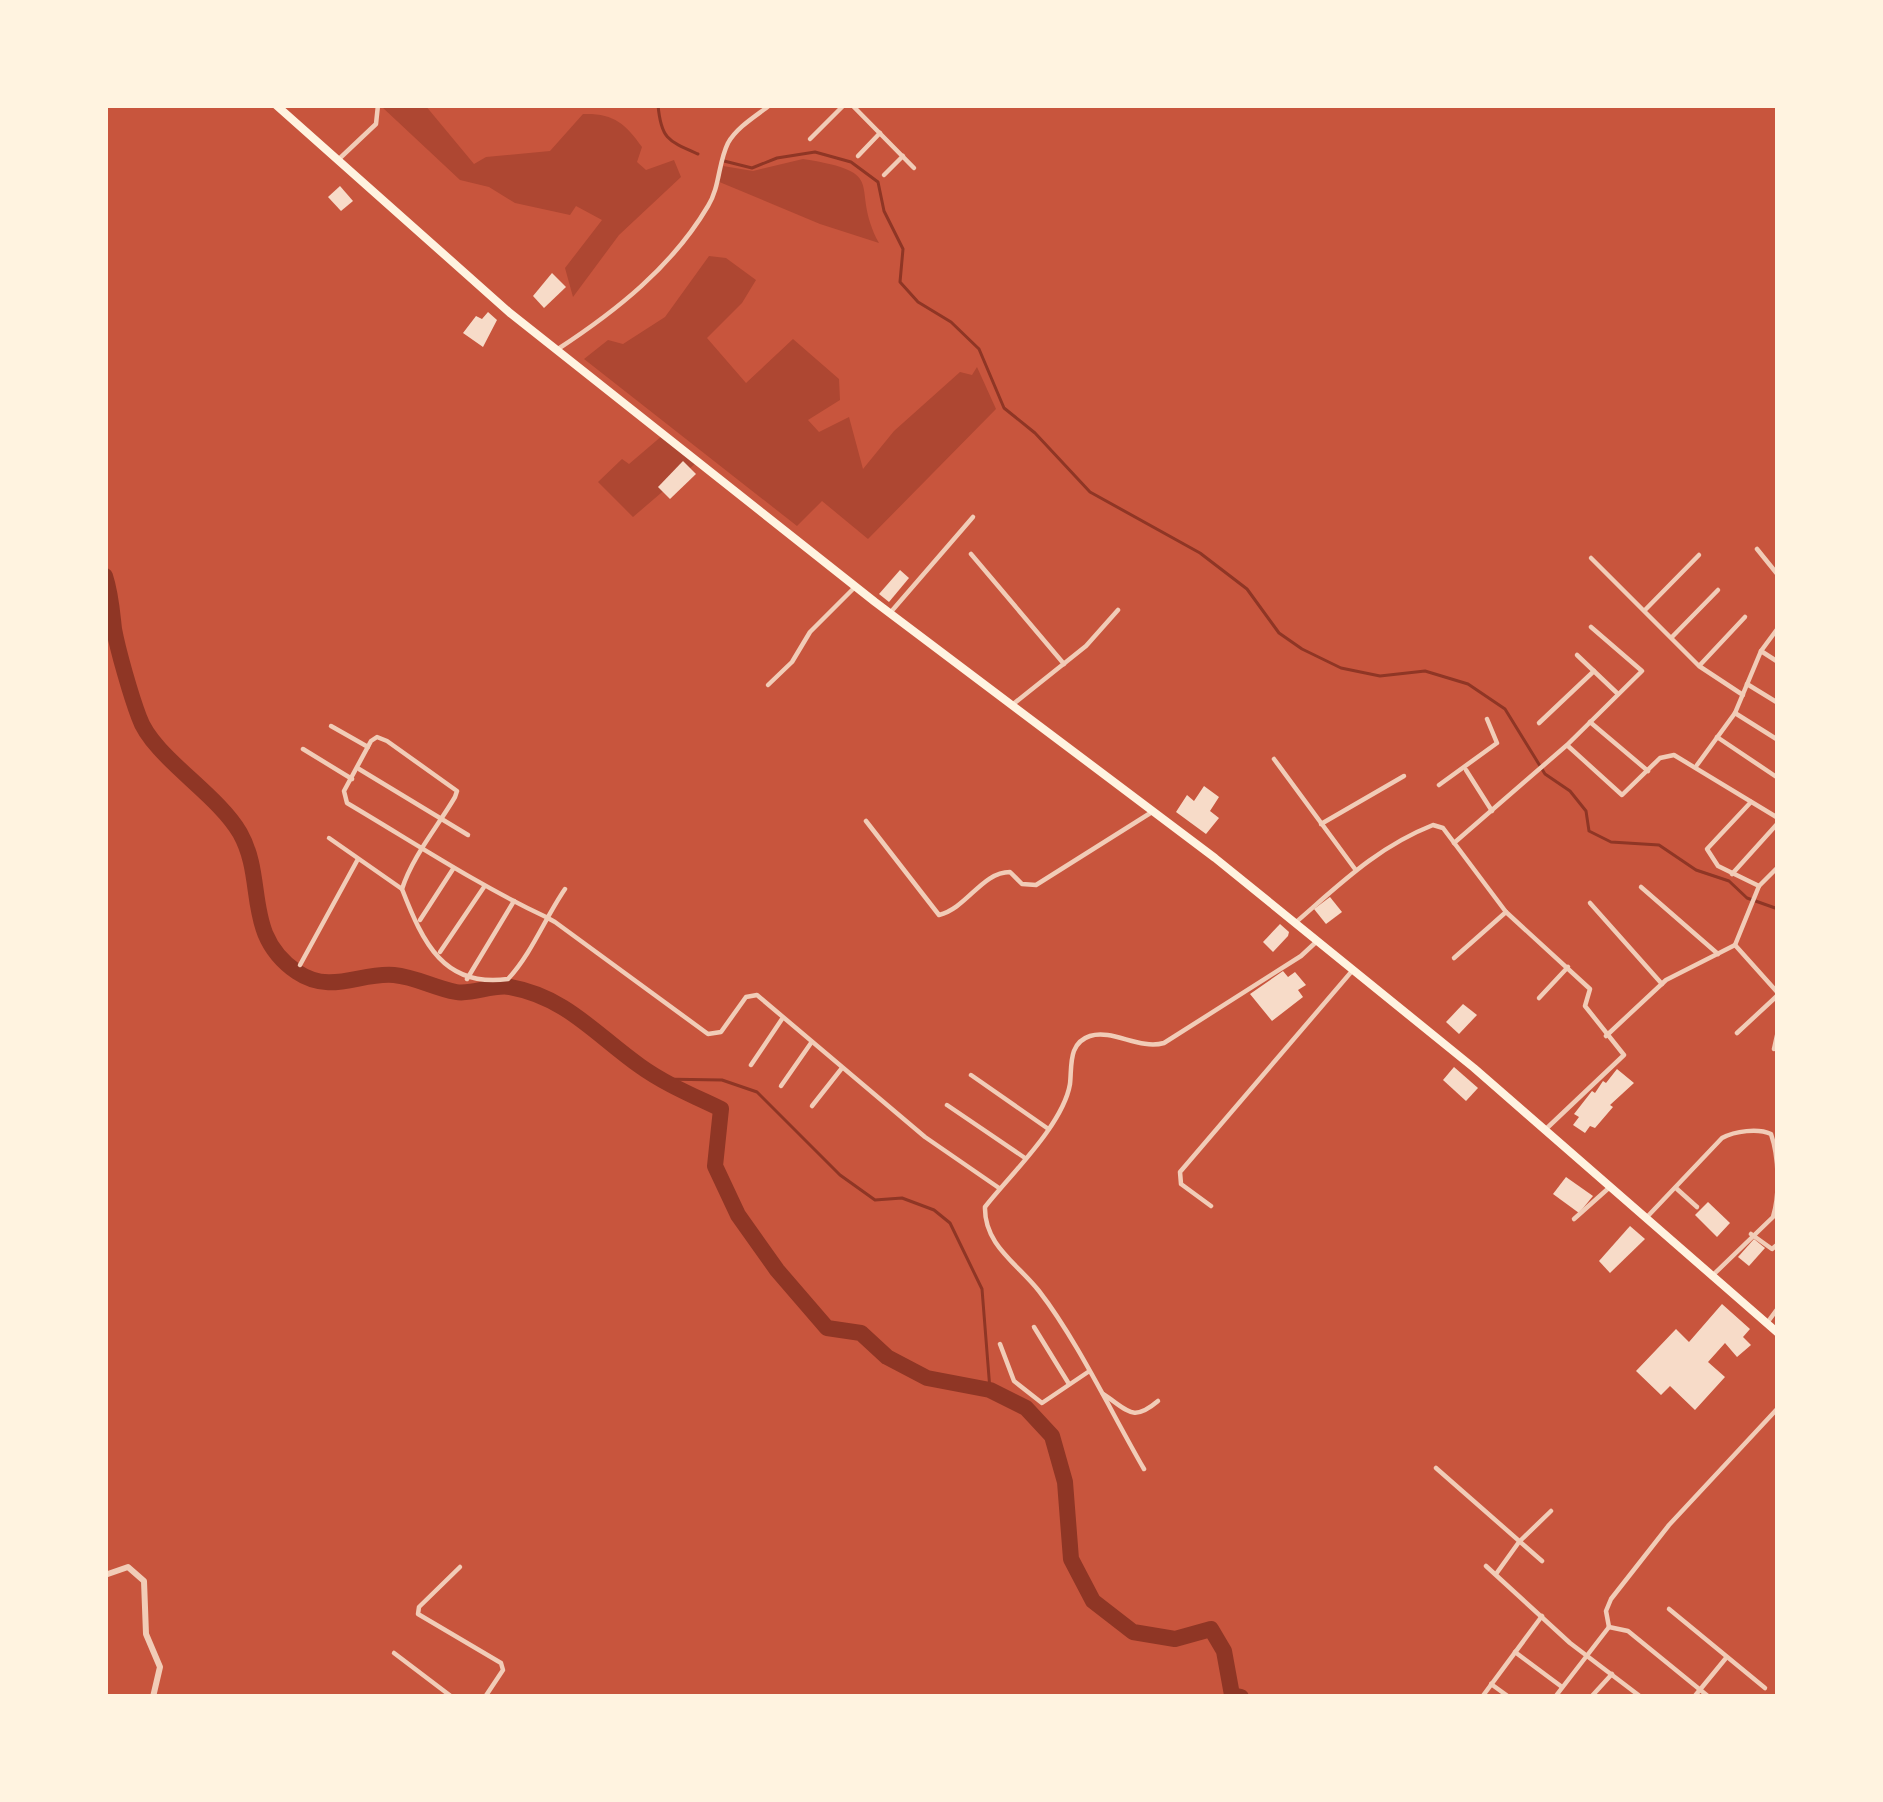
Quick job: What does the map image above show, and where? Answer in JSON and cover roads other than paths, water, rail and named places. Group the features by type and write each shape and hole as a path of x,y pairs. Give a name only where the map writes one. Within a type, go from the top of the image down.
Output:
{"highway":[{"path":"276,105 510,313 890,613 1295,923 1611,1186 1778,1333"}],"street":[{"path":"339,159 376,124 378,105"},
{"path":"558,349 619,310 643,285 706,211 735,133 770,105"},
{"path":"810,139 844,105"},
{"path":"853,105 914,167"},
{"path":"858,156 880,133"},
{"path":"884,175 903,156"},
{"path":"890,613 973,517"},
{"path":"1757,549 1778,575"},
{"path":"971,554 1064,664"},
{"path":"1645,610 1699,555"},
{"path":"1591,558 1700,666 1743,695"},
{"path":"768,685 792,662 810,632 856,586"},
{"path":"1672,637 1718,590"},
{"path":"1012,705 1086,646 1118,610"},
{"path":"1700,666 1745,617"},
{"path":"1454,843 1567,745 1642,671 1591,627"},
{"path":"1696,765 1735,713 1761,651 1778,628"},
{"path":"1761,651 1778,662"},
{"path":"1577,655 1618,694"},
{"path":"1539,723 1594,671"},
{"path":"1747,685 1778,703"},
{"path":"1735,713 1778,740"},
{"path":"1439,785 1497,742 1487,718"},
{"path":"1590,722 1648,772"},
{"path":"332,725 368,748"},
{"path":"1718,737 1778,778"},
{"path":"402,889 424,850 457,794 454,785 382,738 374,738 343,794 347,803 424,850 453,869 484,887 546,917 709,1034 722,1033 751,994 757,995 925,1137 1000,1188"},
{"path":"1567,745 1622,795 1667,755 1696,765 1778,821 1732,874"},
{"path":"303,748 352,778"},
{"path":"1274,759 1355,869"},
{"path":"1465,768 1492,811"},
{"path":"358,769 469,835"},
{"path":"1321,824 1404,776"},
{"path":"1751,802 1707,849 1712,861 1758,889"},
{"path":"866,821 939,915 958,908 997,873 1010,872 1022,884 1036,885 1153,812"},
{"path":"1295,923 1355,869 1433,825 1443,828 1507,912 1590,989 1585,1006 1624,1055 1545,1130"},
{"path":"329,838 402,889 448,969 467,980 508,979 565,889"},
{"path":"300,965 358,859"},
{"path":"1606,1036 1661,984 1735,945 1758,889 1778,867"},
{"path":"419,922 453,869"},
{"path":"439,954 484,887"},
{"path":"1641,887 1718,954"},
{"path":"467,980 514,902"},
{"path":"1590,903 1661,984"},
{"path":"1454,958 1507,912"},
{"path":"1144,1469 1040,1292 998,1248 989,1232 985,1208 1065,1102 1072,1052 1083,1039 1100,1035 1146,1046 1164,1043 1315,943"},
{"path":"1735,945 1778,994 1737,1033"},
{"path":"1539,998 1568,967"},
{"path":"1211,1206 1181,1184 1180,1172 1352,971"},
{"path":"752,1065 782,1019"},
{"path":"1774,1048 1778,1031"},
{"path":"782,1086 811,1043"},
{"path":"812,1106 842,1068"},
{"path":"971,1076 1047,1128"},
{"path":"947,1105 1025,1158"},
{"path":"1647,1217 1722,1138 1769,1132 1774,1142 1777,1204 1773,1217 1713,1275"},
{"path":"1574,1220 1611,1186"},
{"path":"1677,1189 1697,1207"},
{"path":"1751,1234 1772,1249 1778,1244"},
{"path":"1767,1323 1778,1308"},
{"path":"1034,1327 1069,1384"},
{"path":"1000,1344 1014,1381 1042,1403 1088,1372"},
{"path":"1098,1390 1134,1414 1142,1414 1158,1401"},
{"path":"1609,1627 1606,1611 1618,1589 1669,1525 1778,1408"},
{"path":"1436,1468 1542,1561"},
{"path":"1496,1574 1519,1542 1551,1511"},
{"path":"1486,1565 1585,1655 1641,1697"},
{"path":"105,1575 128,1567 144,1581 146,1634 160,1667 153,1697"},
{"path":"460,1567 419,1607 418,1614 501,1663 503,1670 485,1697"},
{"path":"1669,1610 1765,1688"},
{"path":"1483,1697 1542,1616"},
{"path":"1555,1697 1609,1627"},
{"path":"1609,1627 1628,1631 1708,1697"},
{"path":"1515,1652 1562,1687"},
{"path":"394,1653 452,1697"},
{"path":"1694,1697 1726,1658"},
{"path":"1591,1697 1612,1674"},
{"path":"1491,1684 1509,1697"}],"waterway":[{"path":"658,105 668,137 698,154"},
{"path":"724,161 752,168 815,152 851,162 878,182 884,211 903,249 900,282 918,302 951,322 979,349 1004,408 1035,433 1090,492 1200,553 1247,589 1279,633 1302,649 1341,668 1380,676 1425,671 1468,684 1505,709 1545,774 1570,791 1586,811 1589,831 1611,842 1659,845 1696,870 1729,881 1747,898 1778,909"},
{"path":"105,576 118,649 139,717 157,746 240,833 253,870 262,924 280,957 297,972 322,982 394,975 456,992 503,986 530,992 564,1008 650,1072 721,1109 715,1166 738,1215 827,1328 861,1333 887,1357 927,1378 990,1390 1026,1408 1052,1436 1065,1482 1071,1559 1093,1601 1133,1632 1175,1639 1211,1629 1224,1651 1232,1695 1241,1697"},
{"path":"659,1079 722,1080 757,1092 840,1175 875,1200 902,1198 934,1210 950,1223 982,1289 990,1390"}]}
